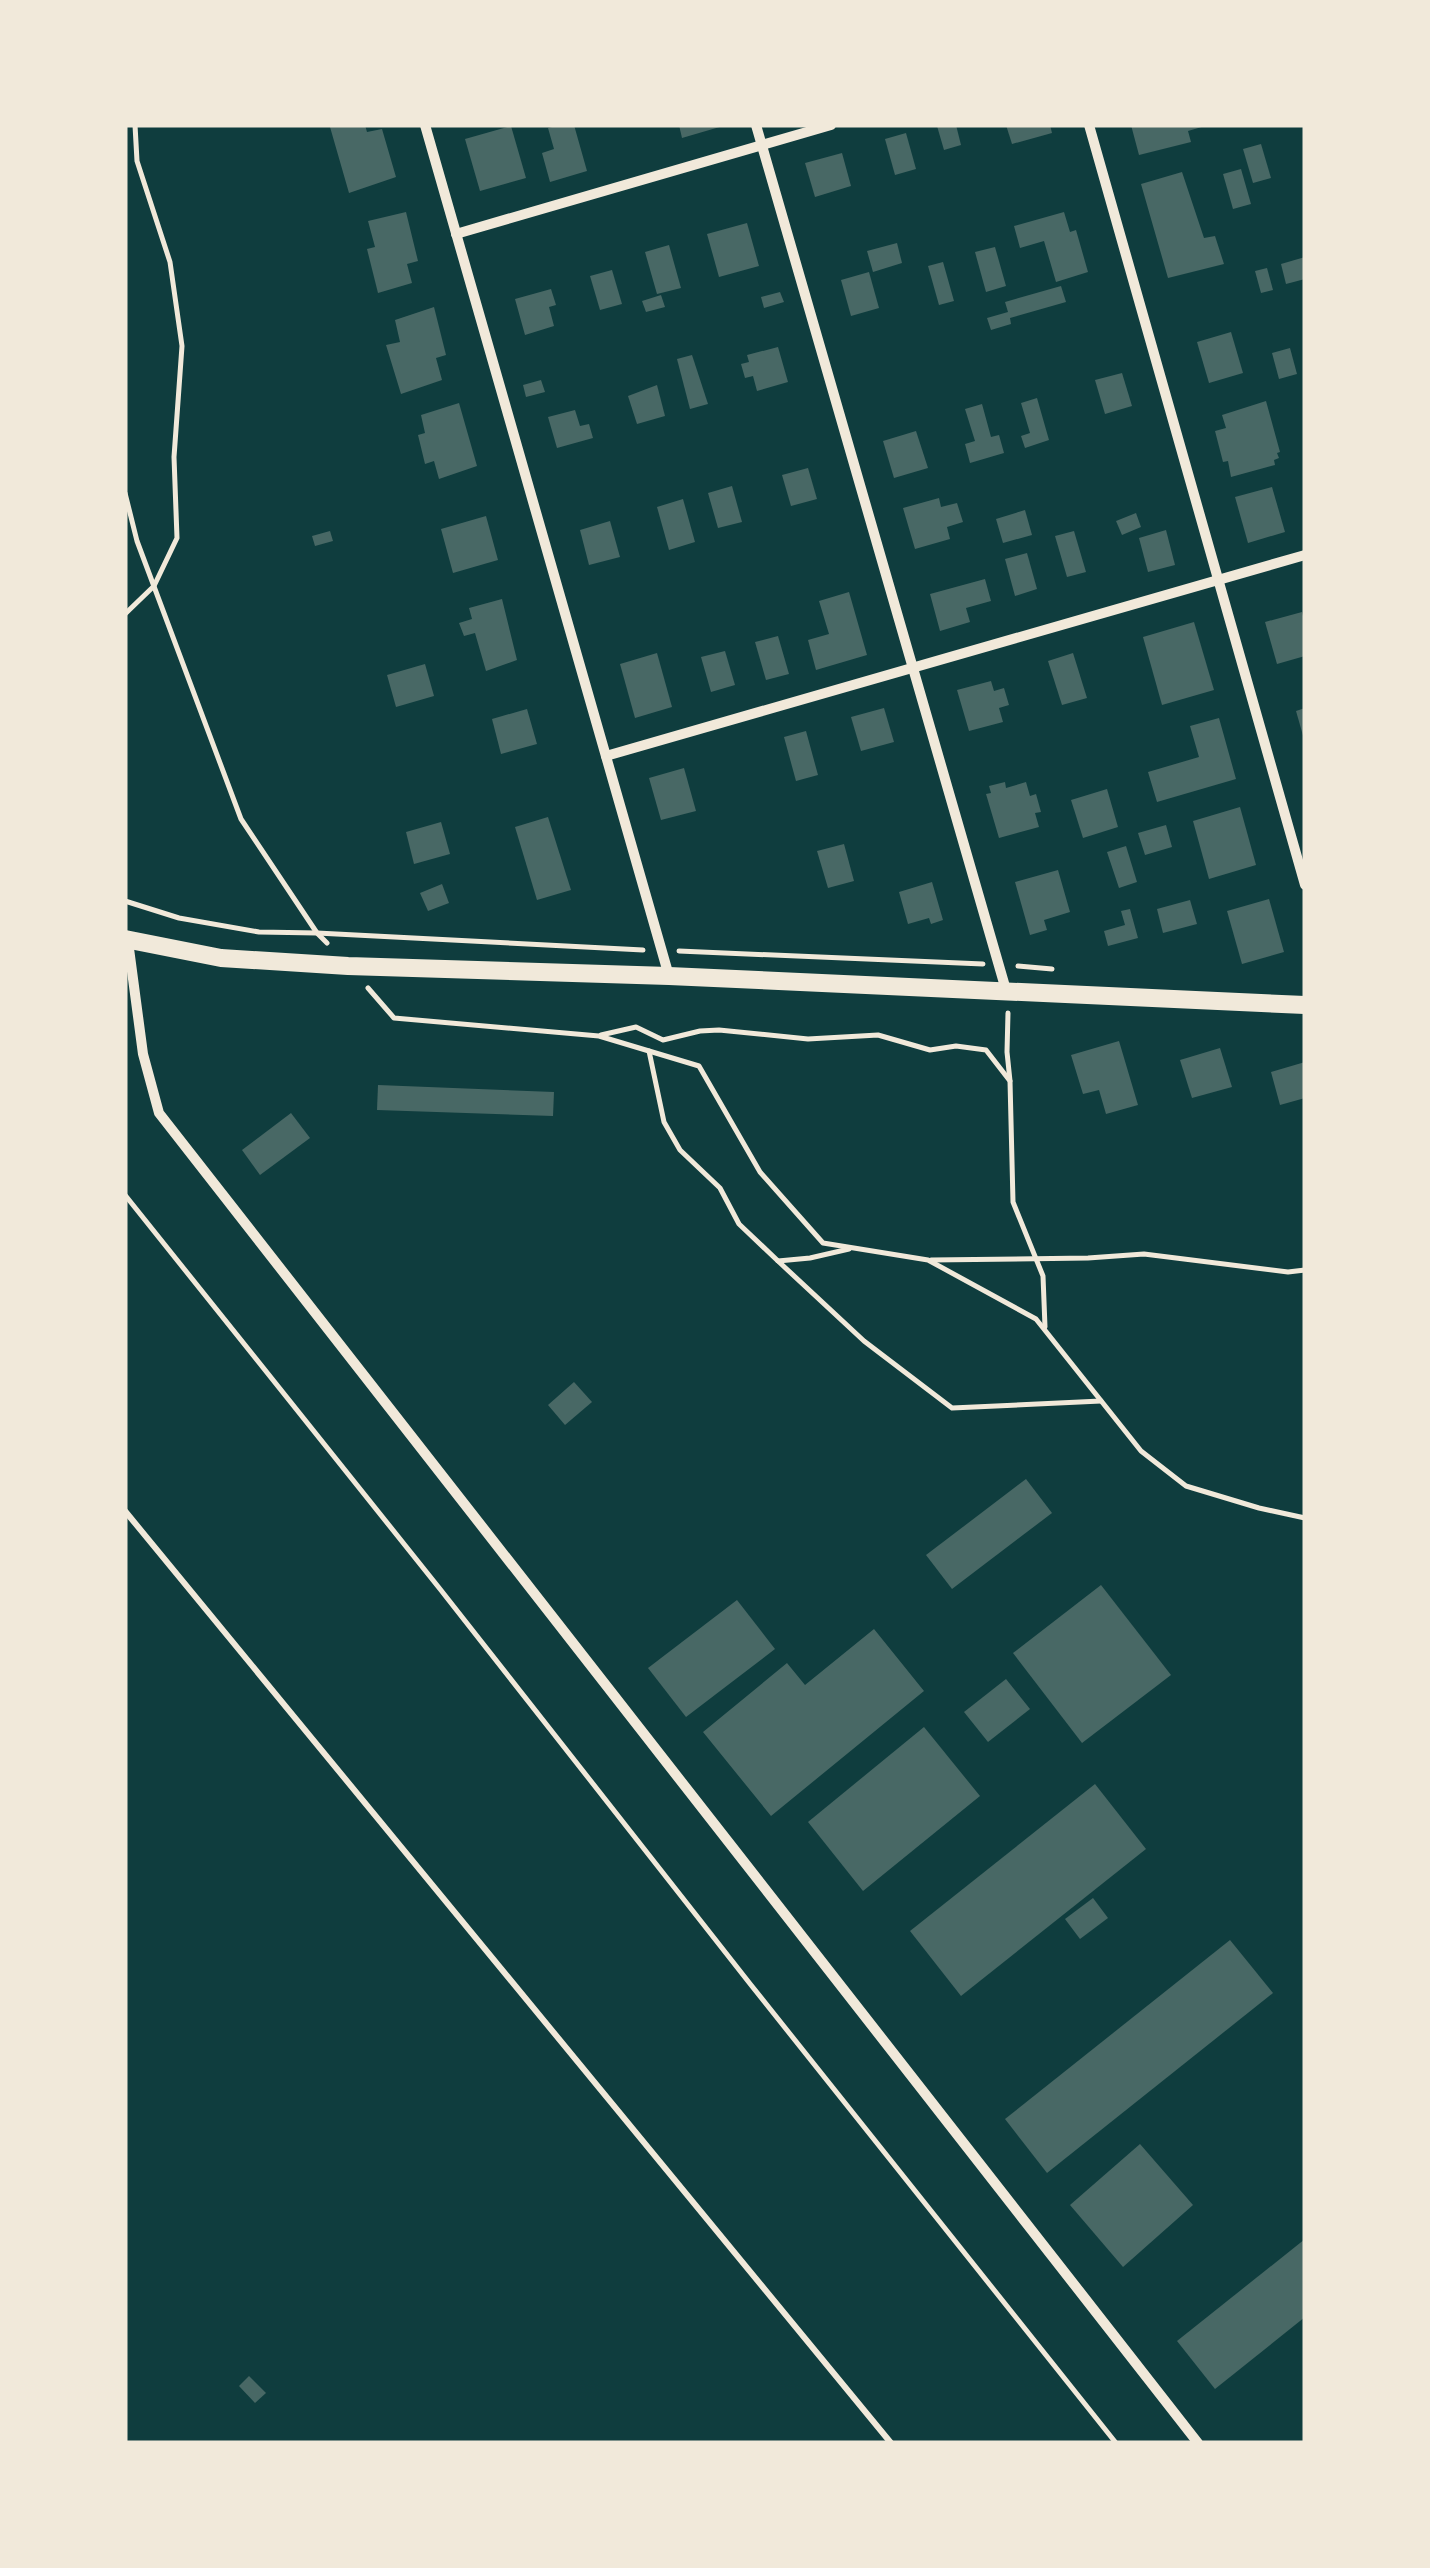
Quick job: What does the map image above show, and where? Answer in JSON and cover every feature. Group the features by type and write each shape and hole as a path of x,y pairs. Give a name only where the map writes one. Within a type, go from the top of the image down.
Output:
{"street":[{"path":"425,125 669,976"},
{"path":"756,125 1006,990"},
{"path":"456,234 831,125"},
{"path":"1089,125 1305,885"},
{"path":"606,756 1305,555"},
{"path":"1198,2443 159,1112 143,1054 127,940 221,958 348,966 669,976 1305,1005"}],"lane":[{"path":"125,1510 892,2443"}],"path":[{"path":"125,614 154,586 177,538 174,457 182,346 170,262 137,161 135,125"},
{"path":"125,494 137,541 241,819 317,933 394,1018 599,1036 699,1066 760,1172 823,1243 928,1260 1144,1254 1288,1272 1305,1270"},
{"path":"125,902 179,918 259,932 1057,969"},
{"path":"1006,990 1014,1202 1042,1276 1045,1330"},
{"path":"599,1036 636,1027 663,1040 718,1030 808,1040 878,1035 930,1050 956,1046 986,1050 1010,1082"},
{"path":"649,1051 664,1122 680,1150 720,1188 740,1224 864,1341 952,1408 1101,1401"},
{"path":"125,1195 1116,2443"},
{"path":"778,1261 854,1248"},
{"path":"928,1260 1036,1319 1141,1451 1186,1486 1305,1518"}],"building":[{"path":"365,125 367,132 382,129 396,177 349,193 330,127"},
{"path":"574,125 587,171 550,182 542,153 554,149 548,128"},
{"path":"679,125 723,125 723,126 682,138"},
{"path":"956,125 961,145 944,150 937,126"},
{"path":"1006,125 1050,125 1052,133 1012,144"},
{"path":"1131,125 1205,126 1188,131 1191,142 1139,155"},
{"path":"511,126 526,178 480,191 465,139"},
{"path":"906,133 916,169 895,175 885,139"},
{"path":"1261,144 1271,178 1253,183 1243,149"},
{"path":"842,153 851,186 815,197 805,163"},
{"path":"1241,169 1251,204 1233,209 1223,174"},
{"path":"1182,172 1204,238 1215,236 1224,264 1168,278 1141,184"},
{"path":"406,212 418,261 407,264 412,283 378,293 367,249 375,247 368,221"},
{"path":"1064,212 1070,232 1076,230 1088,272 1056,282 1044,241 1020,248 1014,226"},
{"path":"747,223 759,266 719,277 707,234"},
{"path":"897,243 902,263 873,272 867,251"},
{"path":"669,245 681,288 657,294 645,252"},
{"path":"995,247 1006,286 986,292 975,252"},
{"path":"1305,257 1305,279 1286,284 1281,264"},
{"path":"943,262 954,301 939,305 928,266"},
{"path":"1267,268 1273,290 1261,293 1255,271"},
{"path":"612,270 622,304 600,310 590,276"},
{"path":"869,272 879,308 851,316 841,280"},
{"path":"1061,286 1066,302 1010,318 1011,324 991,330 987,318 1008,312 1005,302"},
{"path":"551,289 556,305 549,307 554,326 525,335 515,299"},
{"path":"780,292 784,302 764,308 761,297"},
{"path":"661,295 665,307 646,312 642,301"},
{"path":"434,307 446,355 436,358 442,380 401,394 386,345 400,342 395,320"},
{"path":"1231,332 1243,373 1209,383 1197,342"},
{"path":"778,347 788,382 757,391 753,376 745,378 741,364 749,362 747,355"},
{"path":"1290,348 1297,374 1279,379 1272,353"},
{"path":"692,355 708,404 690,409 677,359"},
{"path":"1122,373 1132,406 1105,414 1095,380"},
{"path":"541,380 545,392 526,397 523,385"},
{"path":"657,385 665,416 637,424 628,396"},
{"path":"1037,398 1049,440 1025,448 1021,436 1030,433 1021,403"},
{"path":"1266,401 1279,458 1274,460 1275,465 1231,477 1215,431 1226,428 1222,415"},
{"path":"459,403 477,466 439,479 434,461 425,464 418,435 425,433 421,415"},
{"path":"982,404 991,437 999,435 1004,453 970,463 965,444 975,441 965,409"},
{"path":"575,410 580,426 589,424 593,438 557,448 548,417"},
{"path":"916,431 928,468 894,478 883,441"},
{"path":"808,468 817,499 791,506 782,475"},
{"path":"732,486 742,522 718,528 708,493"},
{"path":"1272,487 1285,532 1248,543 1235,497"},
{"path":"939,498 941,507 957,503 963,522 947,527 950,539 915,549 903,508"},
{"path":"683,499 695,542 669,550 657,507"},
{"path":"1025,510 1032,535 1003,543 996,519"},
{"path":"1136,513 1141,527 1122,535 1116,521"},
{"path":"486,516 498,560 453,573 441,529"},
{"path":"610,521 620,557 589,565 580,530"},
{"path":"1166,530 1175,565 1148,572 1139,538"},
{"path":"330,531 333,541 315,546 312,536"},
{"path":"1074,531 1086,572 1067,577 1055,536"},
{"path":"1027,553 1037,589 1015,596 1005,559"},
{"path":"985,579 991,601 966,608 970,622 940,631 930,594"},
{"path":"849,592 867,655 816,670 808,640 829,634 819,601"},
{"path":"502,599 517,660 486,671 475,633 464,636 459,623 472,619 469,608"},
{"path":"1302,612 1305,656 1277,664 1265,622"},
{"path":"1194,622 1214,690 1162,705 1143,637"},
{"path":"778,636 789,674 766,680 755,642"},
{"path":"725,651 735,685 711,692 701,657"},
{"path":"657,653 672,707 635,718 620,664"},
{"path":"1073,653 1087,698 1062,705 1048,661"},
{"path":"425,664 434,696 396,707 387,675"},
{"path":"991,681 994,691 1004,688 1009,705 999,708 1003,722 969,731 957,690"},
{"path":"884,708 894,742 861,751 851,717"},
{"path":"1305,708 1305,739 1304,739 1296,711"},
{"path":"527,709 537,744 501,754 492,719"},
{"path":"1219,718 1236,779 1157,802 1148,772 1199,757 1190,726"},
{"path":"806,731 818,775 796,781 784,737"},
{"path":"684,768 696,811 661,820 649,778"},
{"path":"1005,782 1006,788 1026,782 1030,796 1036,794 1041,812 1035,813 1039,827 999,838 986,794 991,793 989,786"},
{"path":"1107,789 1118,827 1083,838 1071,800"},
{"path":"1240,807 1256,865 1209,879 1193,821"},
{"path":"548,817 571,890 537,900 515,827"},
{"path":"441,822 450,854 414,864 406,832"},
{"path":"1166,825 1172,847 1145,855 1138,833"},
{"path":"844,844 854,881 828,888 817,851"},
{"path":"1126,846 1137,882 1119,888 1107,852"},
{"path":"1058,870 1070,912 1044,920 1047,930 1030,935 1015,882"},
{"path":"932,882 943,920 931,924 929,918 908,924 899,892"},
{"path":"442,884 449,903 428,911 420,893"},
{"path":"1269,899 1284,952 1242,964 1227,911"},
{"path":"1190,900 1197,924 1163,933 1157,909"},
{"path":"1130,909 1138,938 1108,946 1104,931 1125,925 1121,911"},
{"path":"1119,1041 1138,1105 1106,1114 1099,1090 1083,1094 1071,1055"},
{"path":"1220,1048 1232,1087 1192,1098 1180,1060"},
{"path":"1305,1062 1305,1098 1280,1105 1271,1072"},
{"path":"378,1085 554,1092 553,1116 377,1110"},
{"path":"291,1113 310,1138 260,1175 242,1150"},
{"path":"574,1382 592,1402 565,1425 548,1405"},
{"path":"1026,1479 1052,1513 952,1589 926,1555"},
{"path":"1101,1585 1171,1675 1082,1743 1013,1653"},
{"path":"737,1600 775,1649 686,1717 648,1668"},
{"path":"874,1629 924,1691 771,1816 703,1732 787,1663 805,1685"},
{"path":"1006,1679 1030,1709 988,1742 964,1712"},
{"path":"924,1727 980,1796 863,1891 808,1822"},
{"path":"1095,1784 1146,1849 961,1996 910,1931"},
{"path":"1093,1898 1108,1918 1080,1939 1065,1919"},
{"path":"1230,1940 1273,1993 1047,2173 1005,2119"},
{"path":"1140,2144 1193,2205 1123,2267 1070,2205"},
{"path":"1305,2239 1305,2317 1215,2389 1177,2341"},
{"path":"249,2376 266,2393 255,2403 239,2386"}]}
